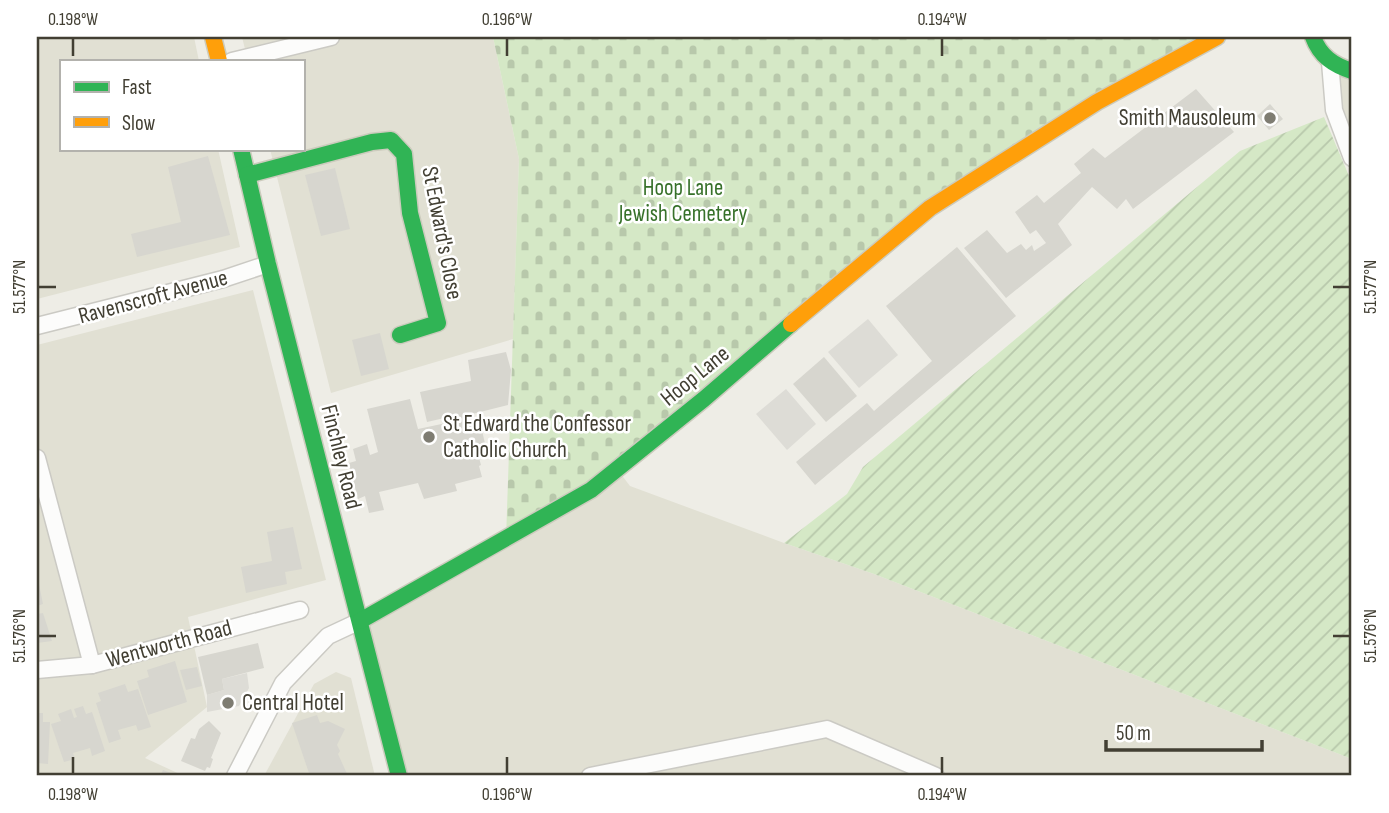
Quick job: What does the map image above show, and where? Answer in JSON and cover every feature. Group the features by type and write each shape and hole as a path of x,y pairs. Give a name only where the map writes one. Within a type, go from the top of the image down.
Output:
{"street":[{"path":"213,37 219,60"},
{"path":"236,60 331,37"},
{"name":"Hoop Lane","path":"235,776 283,683 328,636 506,540 591,490 704,399 930,208 1097,102 1217,37"},
{"path":"1313,37 1322,56 1352,71"},
{"path":"1330,62 1334,110 1352,158"},
{"name":"St Edward's Close","path":"247,175 372,142 391,140 404,154 410,213 438,323 400,335"},
{"name":"Finchley Road","path":"241,150 399,776"},
{"name":"Ravenscroft Avenue","path":"37,327 223,279 268,264"},
{"path":"37,458 92,665"},
{"name":"Wentworth Road","path":"37,670 92,665 300,610"},
{"path":"590,776 827,729 936,776"}],"shaded area":[{"path":"37,37 194,37 199,60 60,60 60,150 218,150 240,247 37,299"},
{"path":"242,37 493,37 519,159 513,339 331,393 270,150 304,150 304,60 248,60"},
{"path":"1330,62 1352,71 1352,158"},
{"path":"253,290 326,580 188,617 207,707 145,758 184,776 37,776 37,345"},
{"path":"868,319 898,355 859,388 828,352"},
{"path":"786,389 816,424 787,450 756,414"},
{"path":"617,469 630,486 874,574 1352,759 1352,776 399,776 360,621"},
{"path":"336,672 351,678 375,776 264,776 314,684"},
{"path":"247,673 249,688 239,706 207,712 207,695 224,690 222,679"}],"green space":[{"name":"Hoop Lane Jewish Cemetery","path":"493,37 1217,37 930,208 704,399 506,539 519,159"},
{"path":"1324,117 1352,183 1352,759 874,574 784,543 847,494 863,467 1240,151"}],"building":[{"path":"1196,89 1234,132 1133,209 1126,199 1117,209 1092,187 1058,224 1072,245 1006,298 964,248 987,230 1007,253 1021,244 1026,250 1032,245 1034,251 1046,243 1036,230 1030,234 1015,212 1037,195 1044,203 1081,173 1074,164 1093,148 1105,158"},
{"name":"Smith Mausoleum","path":"1270,104 1283,119 1269,130 1257,116"},
{"path":"208,156 230,235 137,257 131,234 181,222 168,167"},
{"path":"335,168 350,229 321,236 305,175"},
{"path":"957,247 1016,316 815,485 796,462 867,403 874,411 932,361 886,306"},
{"path":"380,333 389,369 361,376 352,340"},
{"name":"St Edward the Confessor Catholic Church","path":"506,352 511,370 508,405 464,416 466,424 480,422 487,452 478,454 482,477 455,484 457,491 424,499 418,483 379,492 384,510 369,513 365,496 358,499 349,463 356,461 353,449 367,444 370,455 378,452 367,409 410,399 418,429 451,422 452,428 455,427 453,416 427,422 420,392 471,381 468,360"},
{"path":"824,357 857,396 826,422 793,384"},
{"path":"293,527 302,569 285,572 287,584 246,593 241,567 272,561 267,532"},
{"path":"37,574 43,604 37,606"},
{"path":"43,613 52,641 37,643 37,614"},
{"path":"258,643 264,668 222,679 224,690 207,695 198,657"},
{"path":"175,661 187,702 148,715 137,681 149,677 147,670"},
{"path":"197,667 202,686 186,690 180,670"},
{"path":"125,684 128,692 138,689 151,727 138,731 136,725 118,730 121,739 109,743 96,703 101,701 98,693"},
{"path":"83,706 86,714 92,712 105,751 92,756 90,748 73,753 75,759 64,762 51,724 61,721 58,714 71,709 74,718 77,717 74,709"},
{"path":"37,713 43,713 43,722 50,722 48,764 37,763"},
{"path":"317,715 320,723 328,721 345,729 337,745 348,776 310,776 292,723"},
{"path":"209,721 221,733 210,768 207,767 205,771 181,761 191,738 195,739 199,729"},
{"path":"163,770 179,776 160,776"}],"traffic: fast":[{"path":"1313,37 1328,59 1352,71"},
{"path":"247,175 372,142 391,140 404,154 410,213 438,323 400,335"},
{"path":"241,150 399,776"},
{"path":"360,621 591,490 704,399 791,324"}],"traffic: slow":[{"path":"213,37 219,60"},
{"path":"791,324 930,208 1097,102 1217,37"}],"place":[{"name":"Smith Mausoleum","path":"1270,118"},
{"name":"St Edward the Confessor Catholic Church","path":"429,437"},
{"name":"Central Hotel","path":"228,703"}]}
